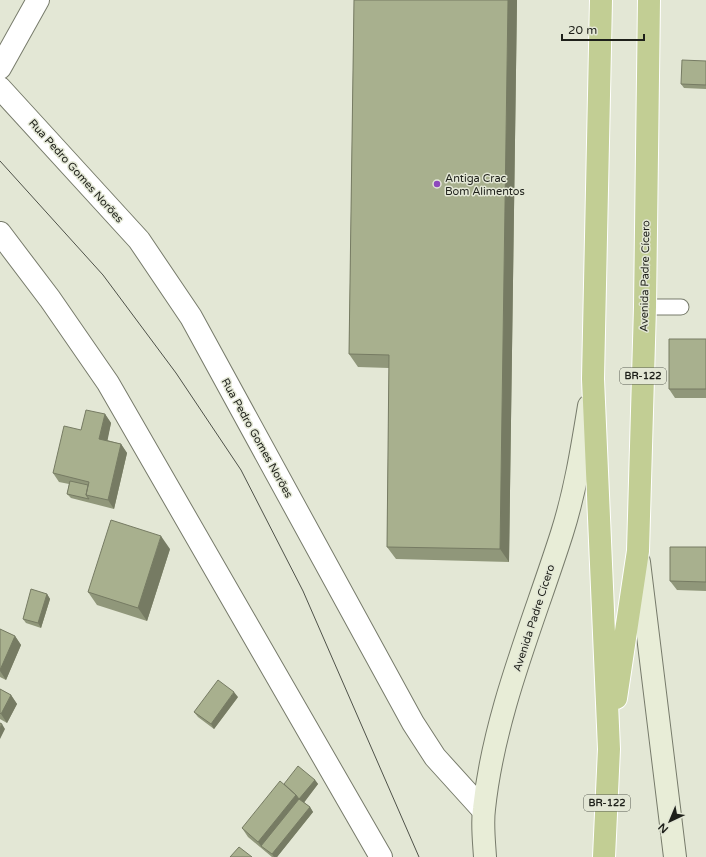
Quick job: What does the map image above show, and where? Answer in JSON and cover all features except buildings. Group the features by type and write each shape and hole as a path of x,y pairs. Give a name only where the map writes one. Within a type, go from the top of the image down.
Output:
{"highway":[{"name":"Avenida Padre Cícero","path":"601,0 593,379 609,749 604,857"},
{"name":"Avenida Padre Cícero","path":"609,749 638,551 645,307 649,0"}],"main road":[{"name":"Avenida Padre Cícero","path":"485,857 484,810 492,758 503,711 562,532 578,472 593,379"},
{"name":"Avenida Padre Cícero","path":"638,551 675,857"}],"street":[{"path":"0,68 38,0"},
{"name":"Rua Pedro Gomes Norões","path":"0,88 139,240 191,317 413,723 435,757 484,810"},
{"path":"0,233 50,299 108,383 381,857"}],"lane":[{"path":"645,307 680,307"}],"tram line":[{"path":"0,161 103,275 176,373 241,470 303,591 419,857"}],"place":[{"name":"Antiga Crac Bom Alimentos","path":"437,184"}]}
